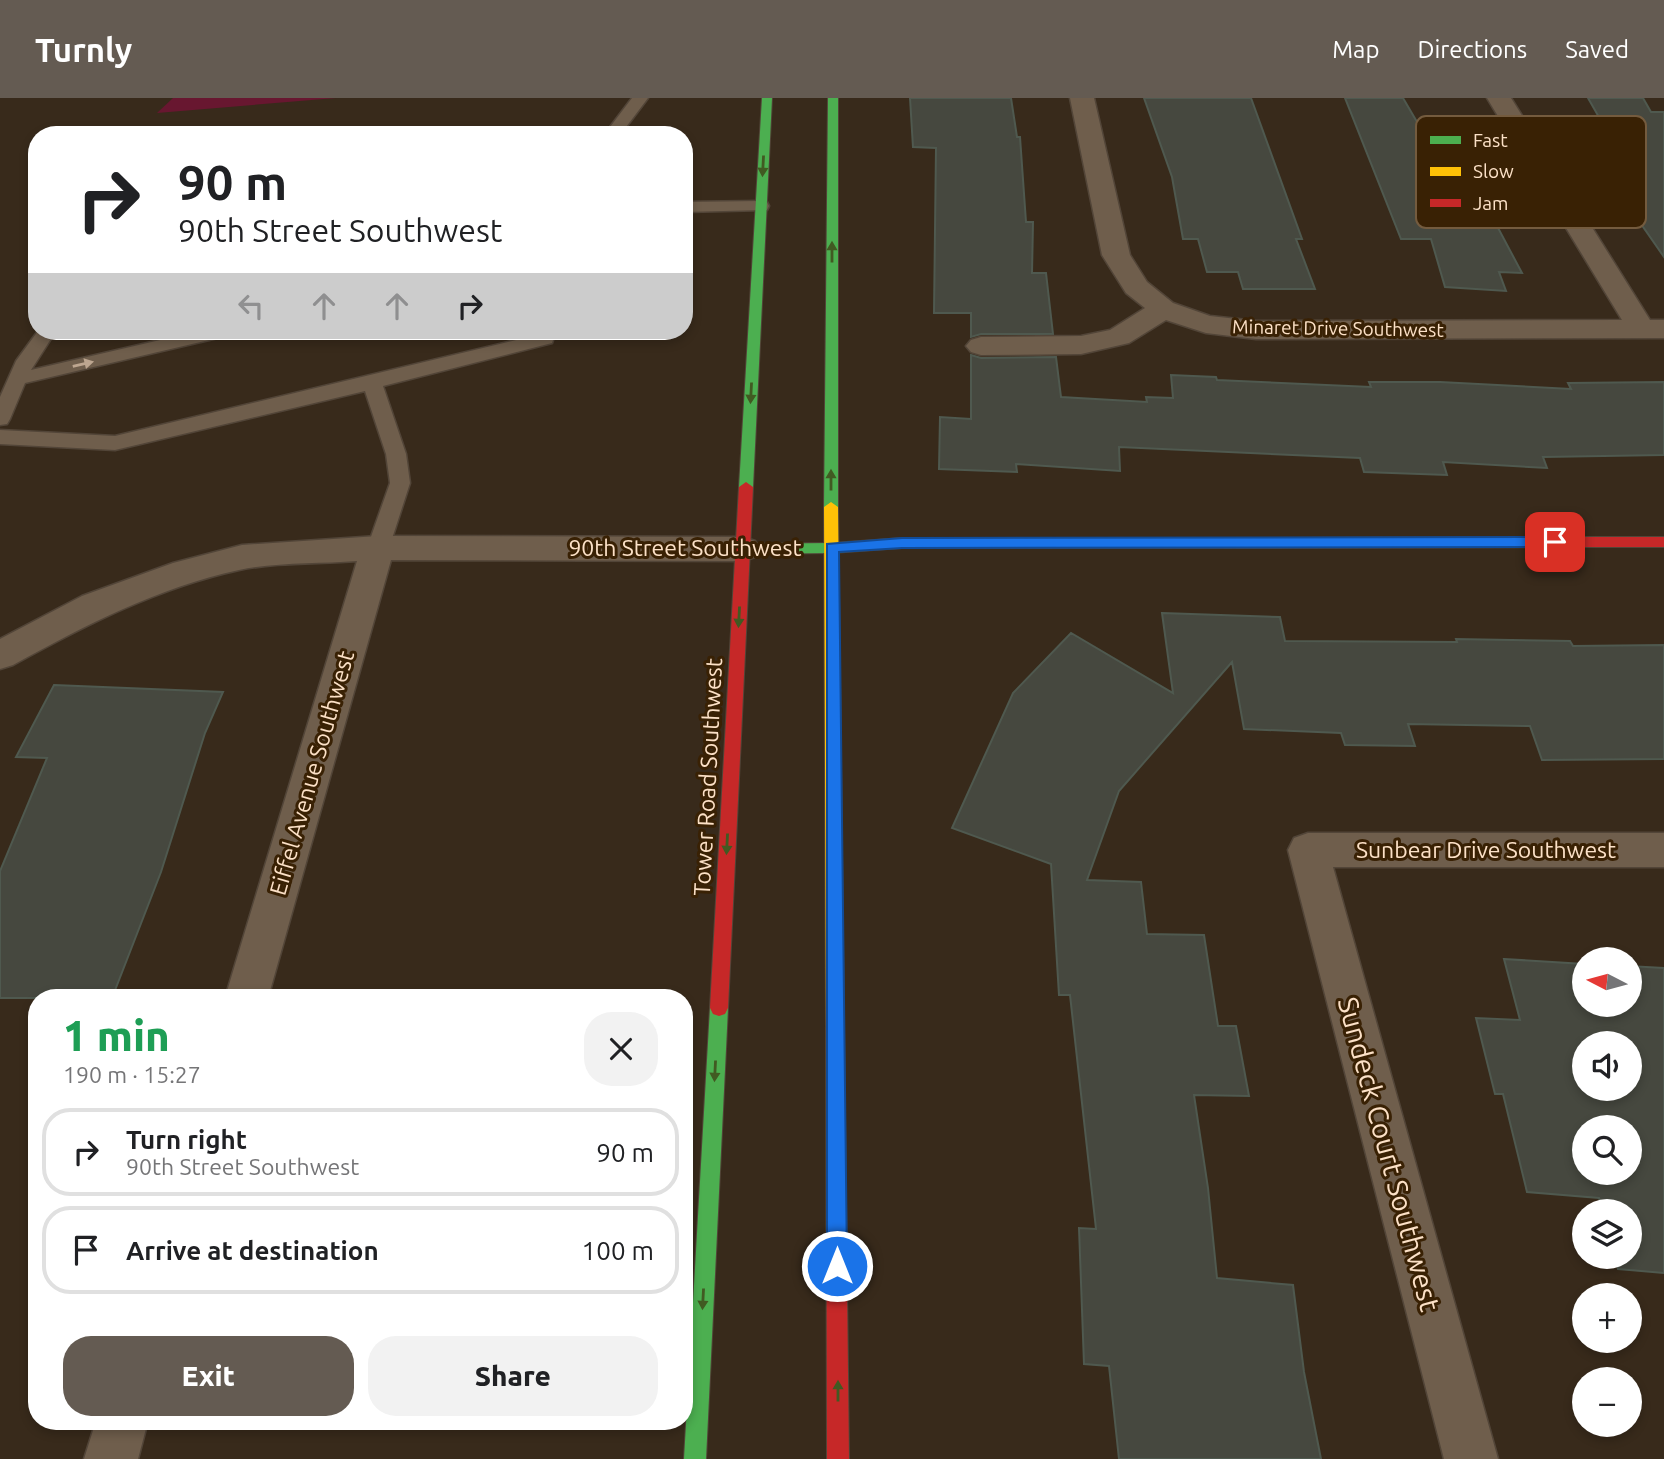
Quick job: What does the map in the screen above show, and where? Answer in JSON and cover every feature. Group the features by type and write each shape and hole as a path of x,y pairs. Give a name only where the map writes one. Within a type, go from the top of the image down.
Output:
{"street":[{"name":"Tower Road Southwest","path":"695,1459 766,98"},
{"path":"833,98 832,548 838,1459"},
{"path":"981,346 1081,345 1119,337 1163,309 1136,287 1116,255 1082,98"},
{"path":"1499,98 1511,116"},
{"path":"1586,228 1653,329"},
{"name":"Minaret Drive Southwest","path":"1163,309 1206,324 1256,330 1653,329"},
{"name":"90th Street Southwest","path":"0,654 94,606 173,575 242,557 378,548 743,549 832,548 902,543 1664,542"},
{"name":"Eiffel Avenue Southwest","path":"249,989 378,548"},
{"name":"Sunbear Drive Southwest","path":"1308,850 1664,850"},
{"name":"Sundeck Court Southwest","path":"1308,850 1471,1459"},
{"path":"111,1459 119,1430"}],"lane":[{"path":"619,126 640,98"},
{"path":"693,207 761,206"},
{"path":"0,419 25,360 40,340"},
{"path":"17,379 184,340"},
{"path":"0,438 115,443 545,340"},
{"path":"372,383 396,454 400,483 378,548"}],"shaded area":[{"path":"173,98 336,98 157,113"}],"building":[{"path":"910,98 1011,98 1017,137 1020,137 1026,222 1033,222 1032,273 1046,273 1053,334 981,334 971,337 971,313 934,313 936,148 913,147"},
{"path":"1144,98 1251,98 1302,239 1296,239 1315,289 1243,289 1238,272 1207,272 1198,239 1183,239 1172,177"},
{"path":"1345,98 1403,98 1416,120 1416,228 1498,228 1522,273 1499,272 1506,291 1445,287 1431,239 1401,239"},
{"path":"1588,98 1643,98 1651,112 1664,112 1664,257 1644,228 1646,228 1646,116 1598,116"},
{"path":"971,355 981,358 1056,357 1061,397 1147,402 1146,397 1173,398 1171,375 1216,377 1217,380 1371,387 1369,382 1440,382 1571,389 1568,383 1664,382 1664,455 1543,457 1547,468 1443,462 1447,475 1364,472 1360,458 1119,447 1120,471 1016,464 1017,472 939,469 940,417 971,419"},
{"path":"1162,613 1280,617 1285,641 1457,642 1456,639 1570,641 1573,646 1664,645 1664,759 1542,760 1530,726 1408,724 1415,746 1345,745 1341,733 1244,729 1232,662 1119,791 1087,880 1141,882 1147,934 1204,935 1218,1026 1236,1026 1249,1096 1194,1095 1208,1188 1217,1278 1293,1285 1304,1372 1321,1459 1119,1459 1109,1366 1084,1364 1079,1228 1096,1229 1070,995 1059,995 1051,864 952,828 1013,693 1071,633 1173,693"},
{"path":"54,685 223,692 205,733 161,872 116,989 28,989 28,998 0,998 0,871 47,758 16,757"},
{"path":"1504,959 1572,963 1572,1017 1642,1017 1642,967 1664,968 1664,1273 1618,1269 1642,1269 1642,1199 1599,1199 1527,1192 1503,1094 1495,1094 1476,1018 1520,1020"}],"traffic: fast":[{"path":"746,487 767,98"},
{"path":"831,507 833,98"},
{"path":"743,549 832,548 902,543 1251,543"},
{"path":"695,1459 719,1008"}],"traffic: slow":[{"path":"831,507 835,1028"},
{"path":"1251,543 1574,542"}],"traffic: jam":[{"path":"719,1008 746,487"},
{"path":"1574,542 1664,542"},
{"path":"835,1028 838,1459"}],"route":[{"path":"837,1266 832,548 902,543 1555,542"}]}
